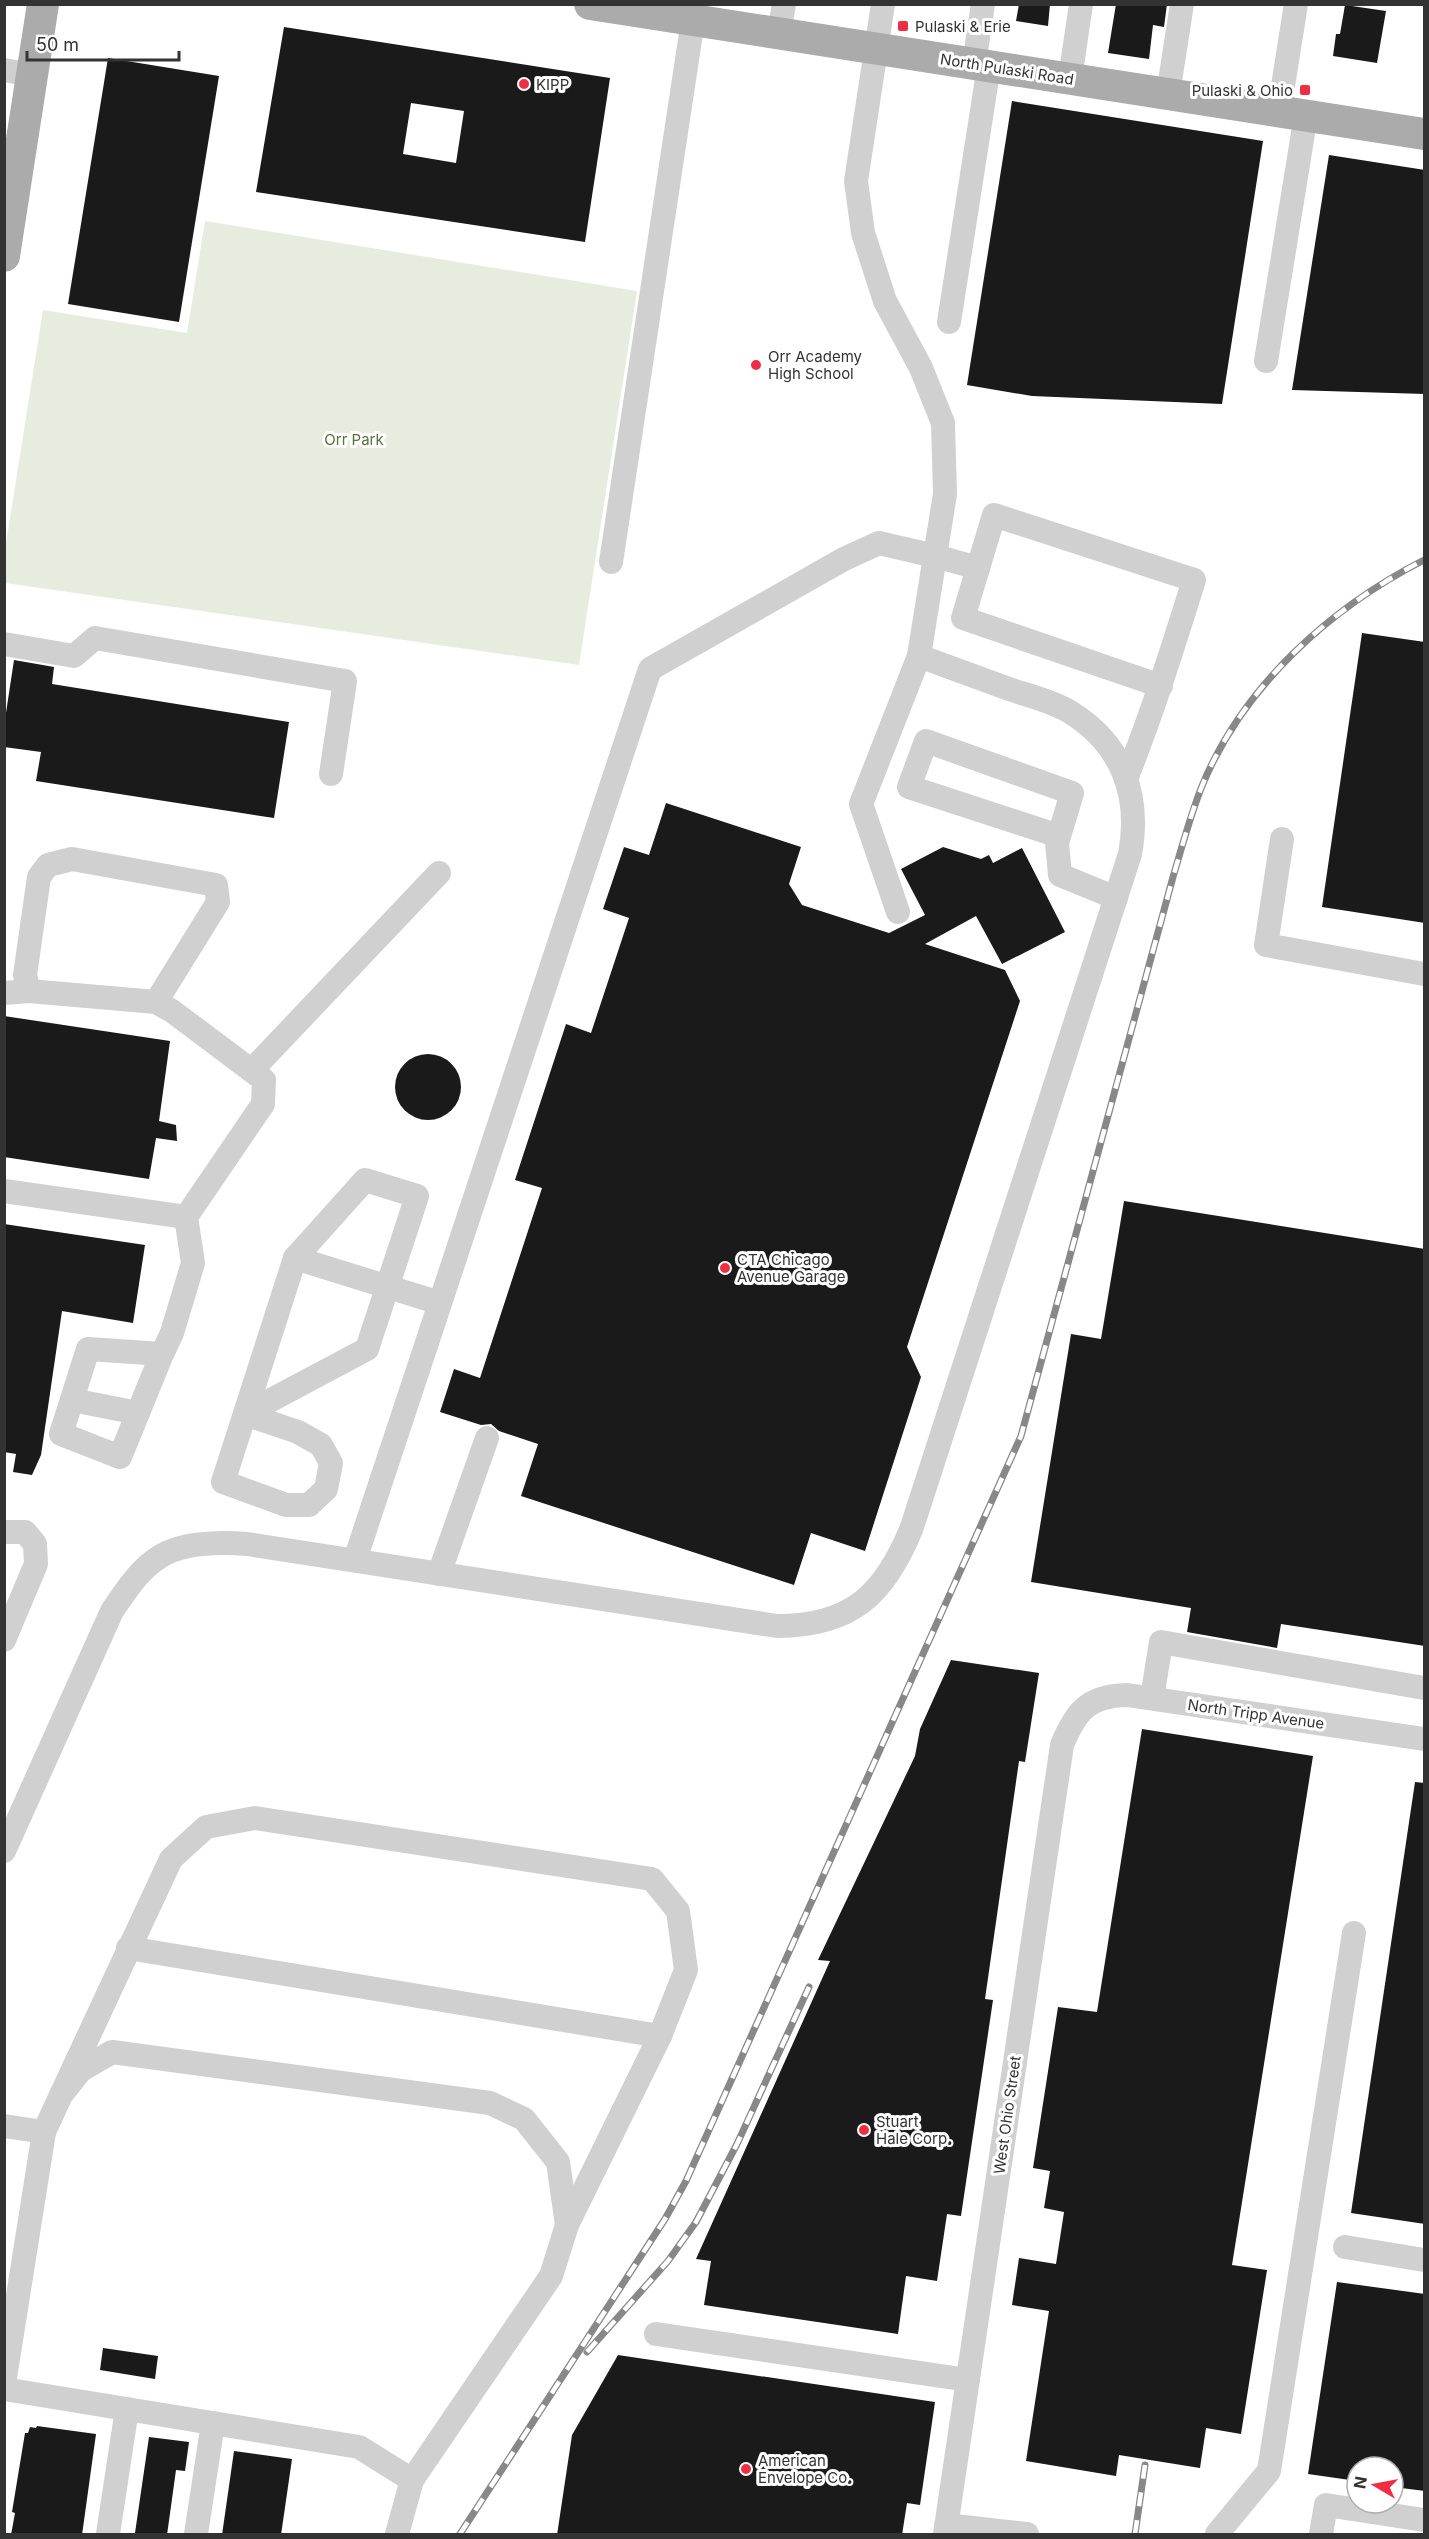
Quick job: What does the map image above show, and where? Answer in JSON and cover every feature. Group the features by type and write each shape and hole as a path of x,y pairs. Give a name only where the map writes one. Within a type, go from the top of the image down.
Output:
{"main road":[{"path":"6,237 18,72 43,4"},
{"name":"North Pulaski Road","path":"590,4 676,14 782,19 876,49 1425,134"}],"street":[{"path":"883,4 856,181 863,233 885,301 921,368 943,423 945,494 919,656 861,804 898,912"},
{"path":"949,322 982,65 983,4"},
{"path":"1070,79 1081,4"},
{"path":"1168,94 1182,4"},
{"path":"1266,361 1292,113 1296,4"},
{"path":"611,562 676,14"},
{"path":"1126,779 1161,686 1194,580 994,515 963,618 1161,686"},
{"path":"355,1560 650,669 844,559 879,543 978,568"},
{"path":"4,644 74,656 95,638 345,681 331,774"},
{"path":"4,1851 112,1611 134,1581 161,1556 214,1542 247,1544 777,1626 806,1626 831,1620 859,1606 899,1559 912,1527 1116,898 1130,854 1134,830 1134,806 1126,779 1114,754 1097,732 1068,711 919,656"},
{"path":"1059,836 909,787 926,741 1072,793 1057,843 1060,875 1116,898"},
{"path":"1282,839 1266,945 1425,974"},
{"path":"29,991 25,975 39,878 48,865 72,859 216,885 218,902 156,1002"},
{"path":"252,1070 439,873"},
{"path":"4,993 29,991 156,1002 264,1080 262,1104 186,1217 193,1263 172,1333 120,1457 61,1434 88,1349 162,1354"},
{"path":"365,1180 417,1196 367,1349 245,1414 298,1432 321,1445 331,1464 326,1489 309,1505 286,1505 223,1482 295,1258 365,1180"},
{"path":"4,1191 186,1217"},
{"path":"295,1258 440,1303"},
{"path":"72,1400 138,1413"},
{"path":"440,1574 487,1438"},
{"path":"4,1532 25,1532 35,1544 36,1564 4,1640"},
{"path":"1152,1698 1161,1642 1425,1688"},
{"name":"North Tripp Avenue","path":"1088,1703 1106,1695 1127,1695 1425,1739"},
{"name":"West Ohio Street","path":"946,2530 1062,1745 1071,1723 1088,1703"},
{"path":"4,2384 44,2132 171,1859 206,1827 255,1818 652,1879 678,1911 686,1970 660,2036 567,2225 551,2276 412,2480 397,2535"},
{"path":"1217,2535 1269,2471 1354,1933"},
{"path":"128,1948 660,2036"},
{"path":"61,2095 81,2070 112,2052 490,2103 524,2119 558,2162 567,2225"},
{"path":"4,2126 44,2132"},
{"path":"1345,2247 1425,2260"},
{"path":"656,2334 968,2380"},
{"path":"4,2390 359,2447 412,2480"},
{"path":"108,2535 127,2409"},
{"path":"196,2535 213,2423"},
{"path":"1321,2535 1326,2505 1425,2520"},
{"path":"946,2530 1027,2535"}],"green space":[{"name":"Orr Park","path":"205,221 637,291 579,665 5,583 5,550 43,310 187,333"}],"building":[{"path":"1019,4 1050,4 1048,26 1016,21"},
{"path":"1116,4 1167,4 1164,27 1153,25 1149,59 1108,53"},
{"path":"1345,5 1386,11 1377,63 1333,56 1336,34 1340,34"},
{"path":"284,27 610,78 585,242 256,192","holes":["411,103 464,111 456,163 403,154"]},
{"path":"108,58 219,76 179,322 68,304"},
{"path":"1012,101 1263,141 1222,404 1032,396 967,385"},
{"path":"1329,155 1425,170 1425,394 1292,390"},
{"path":"1362,633 1425,642 1425,923 1322,907"},
{"path":"14,660 54,667 52,684 289,722 274,818 36,781 41,752 4,747 4,726"},
{"name":"CTA Chicago Avenue Garage","path":"666,803 801,847 789,884 802,905 889,933 925,915 901,869 943,847 981,859 989,855 993,863 1022,848 1065,932 1002,964 976,916 925,944 1005,970 1020,1001 907,1347 921,1377 865,1551 811,1533 794,1585 521,1496 538,1444 499,1431 491,1424 481,1425 440,1412 454,1369 480,1378 542,1188 515,1180 566,1024 591,1033 629,918 603,909 624,847 649,855"},
{"path":"4,1016 170,1041 159,1121 176,1125 177,1141 156,1138 149,1179 4,1157"},
{"path":"422,1054 434,1054 446,1059 456,1069 461,1087 459,1100 446,1115 434,1120 422,1120 410,1115 400,1105 395,1093 395,1081 400,1069 410,1059"},
{"path":"1124,1201 1425,1249 1425,1646 1281,1624 1277,1648 1187,1632 1191,1608 1031,1582 1071,1334 1101,1339"},
{"path":"4,1224 145,1245 133,1323 62,1311 41,1455 32,1475 13,1472 16,1454 4,1452"},
{"name":"Stuart Hale Corp.","path":"951,1660 1039,1673 1025,1762 1019,1761 985,1999 993,2000 961,2216 947,2214 937,2281 906,2276 898,2334 704,2305 711,2261 696,2259 830,1961 818,1960 915,1756 920,1729"},
{"path":"1142,1729 1313,1756 1232,2265 1267,2270 1241,2434 1206,2428 1200,2468 1119,2455 1116,2476 1026,2461 1049,2311 1012,2305 1019,2258 1056,2264 1064,2212 1044,2208 1050,2171 1033,2168 1058,2007 1097,2012"},
{"path":"1415,1782 1425,1783 1425,2224 1351,2213"},
{"path":"1337,2282 1425,2294 1425,2491 1405,2488 1405,2455 1345,2455 1345,2479 1308,2474"},
{"path":"103,2348 158,2356 155,2379 100,2370"},
{"name":"American Envelope Co.","path":"618,2355 935,2402 920,2505 907,2503 902,2535 557,2535 572,2435"},
{"path":"37,2426 96,2434 82,2535 11,2535 15,2513 12,2512 25,2433 28,2433 30,2427 36,2428"},
{"path":"149,2437 189,2442 185,2471 176,2470 167,2535 135,2533"},
{"path":"234,2451 292,2459 281,2535 222,2535"}],"railway":[{"path":"460,2534 665,2219 686,2181 1021,1436 1186,831 1202,786 1219,750 1265,683 1323,626 1389,579 1424,560"},
{"path":"587,2352 668,2261 696,2222 737,2144 809,1987"},
{"path":"1135,2534 1145,2465"}],"place":[{"name":"Pulaski & Erie","path":"903,26"},
{"name":"KIPP","path":"524,84"},
{"name":"Pulaski & Ohio","path":"1305,90"},
{"name":"Orr Academy High School","path":"756,365"},
{"name":"CTA Chicago Avenue Garage","path":"725,1268"},
{"name":"Stuart Hale Corp.","path":"864,2130"},
{"name":"American Envelope Co.","path":"746,2469"}]}
